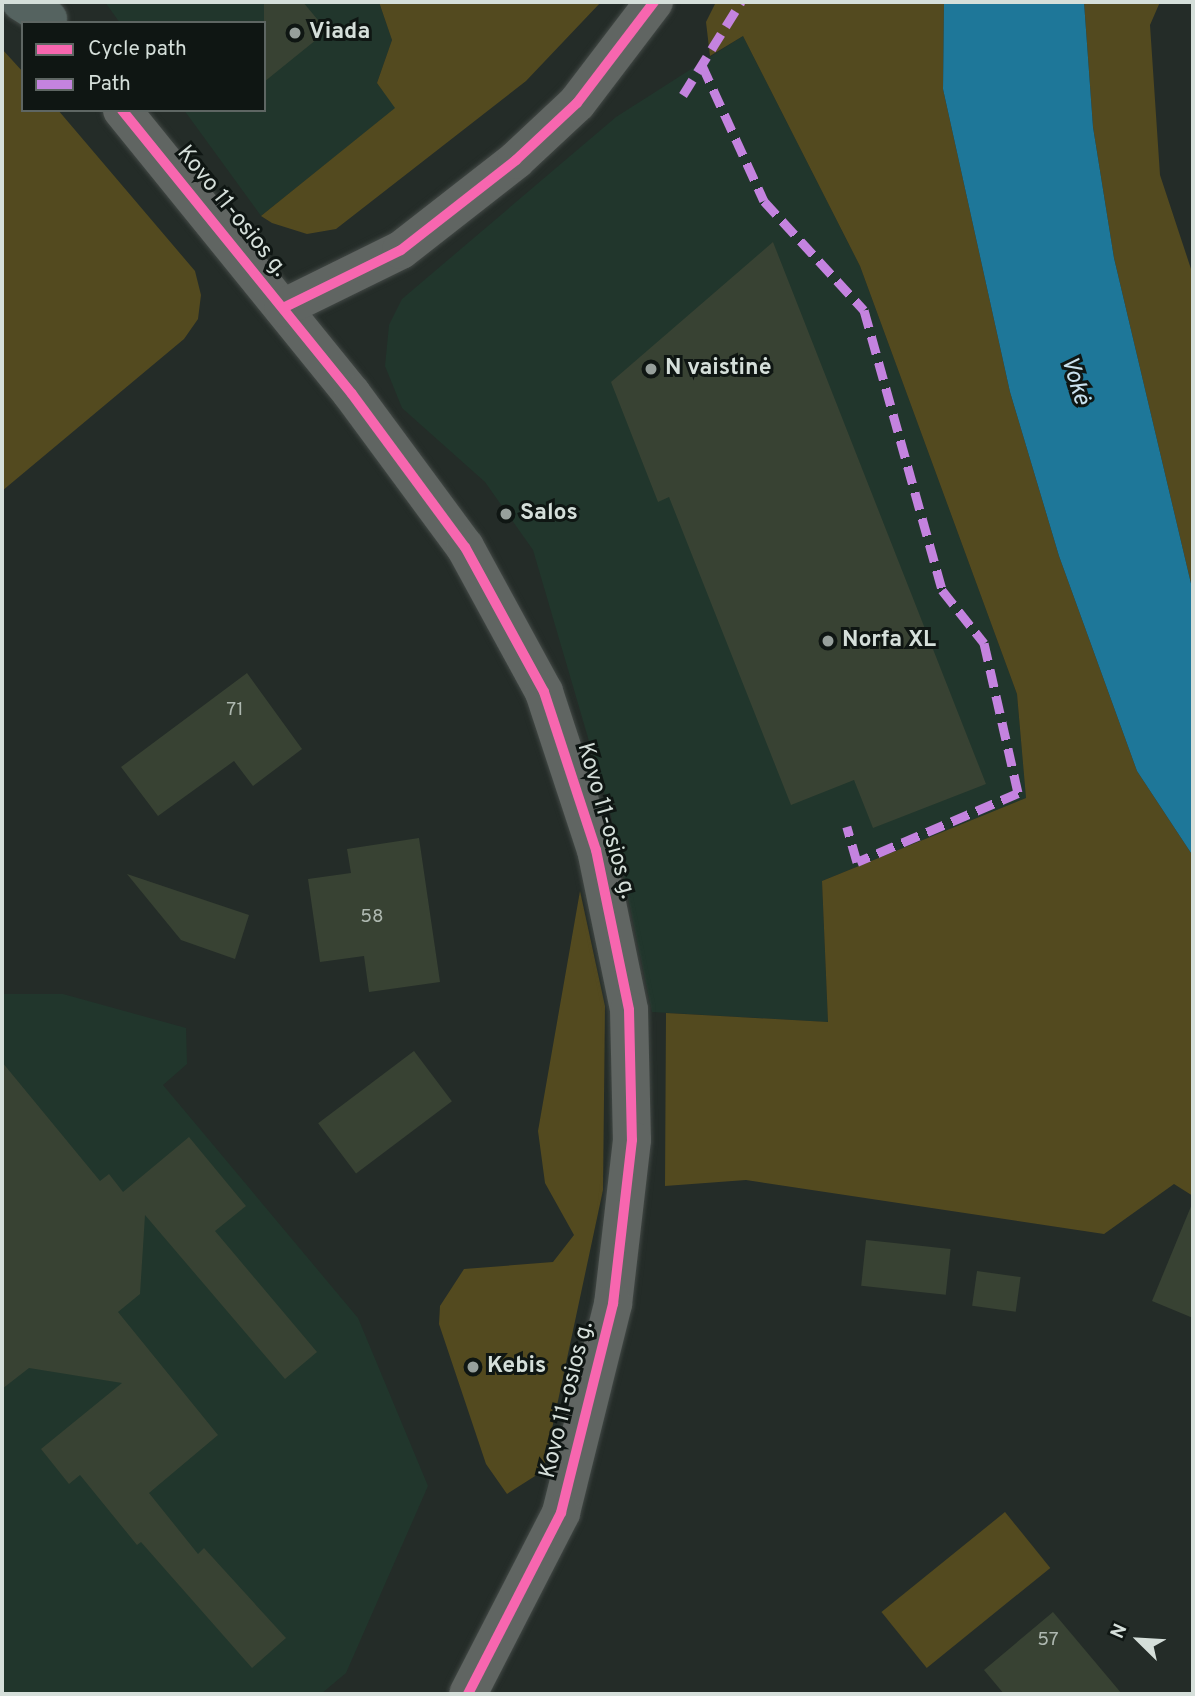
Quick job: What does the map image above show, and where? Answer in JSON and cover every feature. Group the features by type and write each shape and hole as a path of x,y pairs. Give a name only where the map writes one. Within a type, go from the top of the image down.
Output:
{"street":[{"path":"283,308 401,250 516,160 577,103 654,2"},
{"name":"Kovo 11-osios g.","path":"124,112 283,308 465,547 544,692 596,850 629,1010 632,1140 613,1304 586,1425 561,1513 468,1694"}],"shaded area":[{"path":"105,2 379,2 392,40 377,83 396,108 261,216 185,112 266,112 266,21 119,21"},
{"path":"379,2 601,2 526,81 336,229 307,234 272,223 261,216 395,108 377,83 392,40"},
{"path":"716,2 944,2 943,89 1010,392 1059,556 1137,771 1193,856 1193,1196 1174,1184 1104,1234 746,1180 665,1186 666,1013 828,1022 822,881 1026,798 1017,694 860,266 743,36 710,56 706,22"},
{"path":"1084,2 1160,2 1150,25 1160,175 1193,275 1193,592 1114,258 1093,127"},
{"path":"743,36 860,266 1017,694 1026,798 822,881 828,1022 652,1012 611,816 533,550 485,482 402,408 385,366 389,325 402,299 616,117"},
{"path":"2,49 21,70 21,112 60,112 195,271 201,295 198,319 184,339 2,491"},
{"path":"580,891 605,1006 603,1190 543,1471 507,1494 486,1464 439,1324 440,1306 464,1269 553,1262 574,1235 545,1183 538,1131"},
{"path":"2,994 63,994 186,1028 187,1064 163,1085 358,1318 428,1486 346,1673 321,1694 2,1694"},
{"path":"1005,1512 1050,1568 927,1668 881,1612"}],"water":[{"name":"Vokė","path":"944,2 1084,2 1093,127 1114,258 1193,592 1193,856 1137,771 1059,556 1010,392 943,89"}],"building":[{"name":"Viada","path":"264,2 303,2 327,31 266,80"},
{"name":"Norfa XL","path":"773,242 986,784 873,828 854,780 791,805 669,497 658,502 611,382"},
{"path":"247,673 302,749 253,786 234,761 158,816 121,767"},
{"path":"419,838 440,982 369,992 364,956 320,962 308,879 351,873 347,849"},
{"path":"127,874 249,915 235,959 181,940"},
{"path":"414,1051 452,1101 356,1174 318,1123"},
{"path":"2,1062 100,1181 109,1174 123,1192 189,1137 246,1206 215,1231 317,1352 285,1379 145,1215 140,1294 118,1312 218,1435 149,1493 198,1554 204,1548 286,1638 252,1668 141,1542 137,1545 80,1475 69,1484 41,1449 122,1383 29,1368 2,1389"},
{"path":"1193,1204 1193,1318 1152,1301"},
{"path":"866,1240 951,1249 946,1295 861,1286"},
{"path":"977,1271 1021,1277 1016,1312 972,1306"},
{"path":"1053,1612 1122,1694 1004,1694 984,1670"}],"marked path":[{"path":"683,95 741,2"},
{"path":"702,65 764,201 864,310 942,590 984,643 1018,793 857,862 847,826"}],"cycle path":[{"path":"283,308 401,250 516,160 577,103 654,2"},
{"path":"124,112 352,394 465,547 544,692 596,850 629,1010 632,1140 613,1304 561,1513 468,1694"}],"place":[{"name":"Viada","path":"295,33"},
{"name":"N vaistinė","path":"651,369"},
{"name":"Salos","path":"506,514"},
{"name":"Norfa XL","path":"828,641"},
{"name":"Kebis","path":"473,1367"}]}
